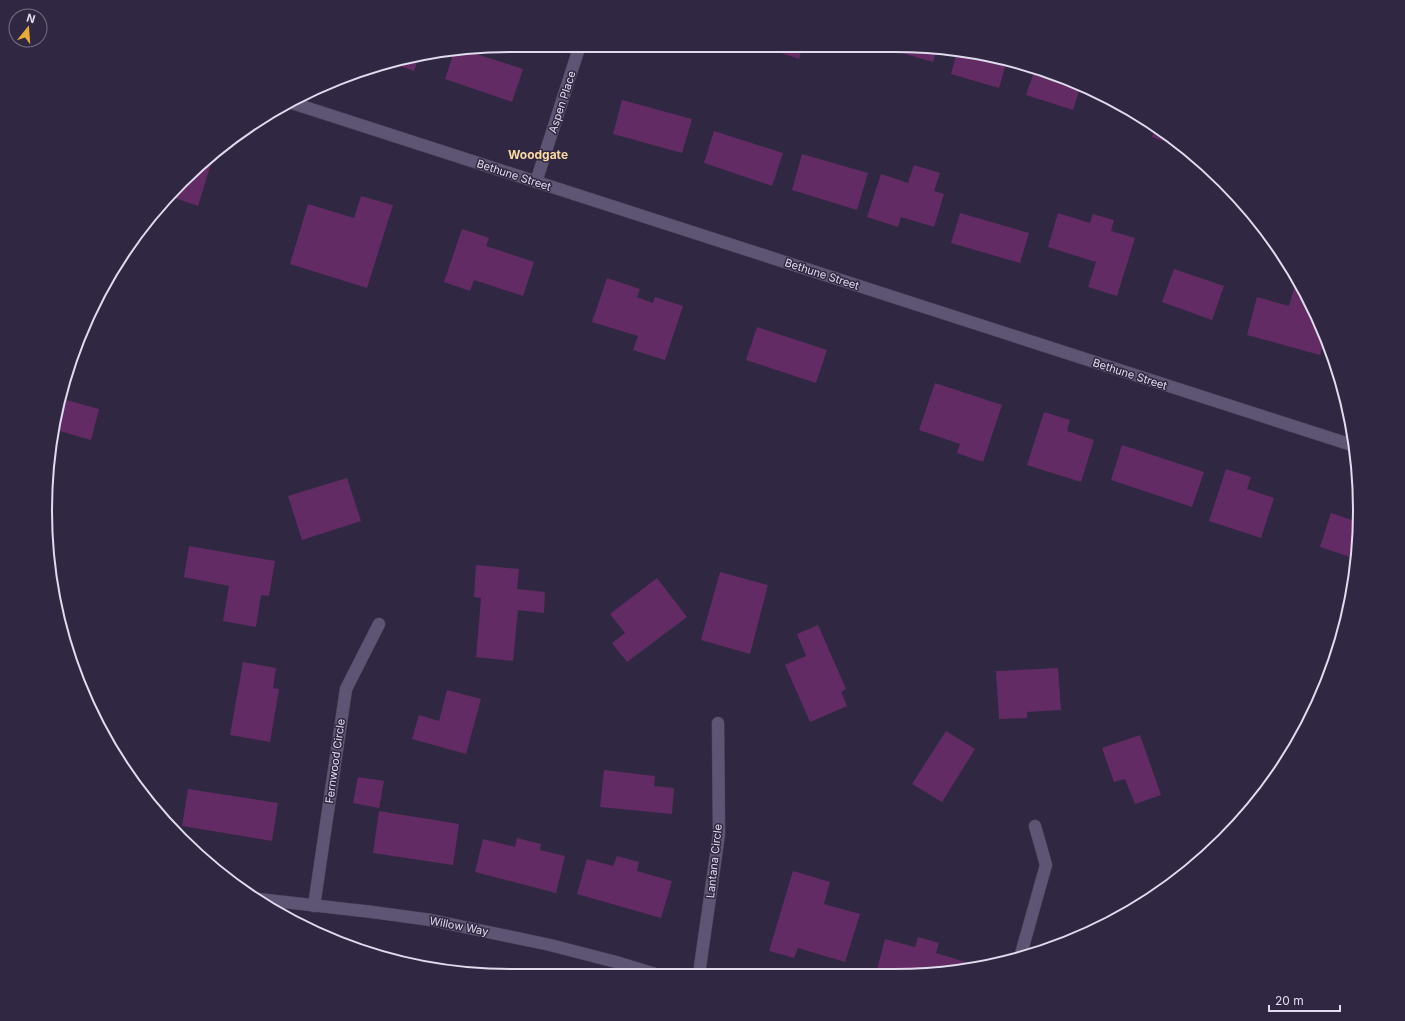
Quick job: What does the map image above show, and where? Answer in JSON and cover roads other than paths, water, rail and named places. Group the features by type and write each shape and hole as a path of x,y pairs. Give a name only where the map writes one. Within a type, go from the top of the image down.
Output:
{"street":[{"name":"Aspen Place","path":"536,182 578,52"},
{"name":"Bethune Street","path":"297,105 1348,444"},
{"name":"Fernwood Circle","path":"314,906 346,689 378,624"},
{"name":"Lantana Circle","path":"700,969 719,834 718,724"},
{"path":"1022,951 1046,865 1035,826"},
{"name":"Willow Way","path":"269,900 431,920 550,945 639,969"}],"district":[{"name":"Woodgate","path":"538,155"}]}
